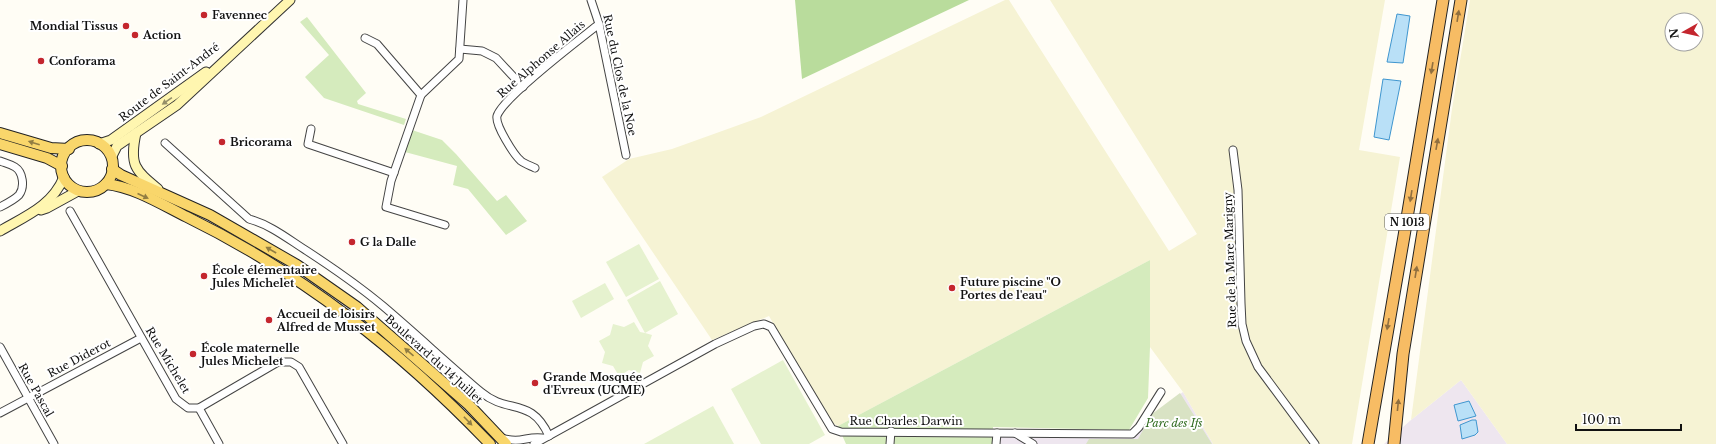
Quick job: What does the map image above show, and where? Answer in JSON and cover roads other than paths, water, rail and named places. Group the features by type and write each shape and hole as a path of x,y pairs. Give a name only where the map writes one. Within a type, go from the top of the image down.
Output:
{"highway":[{"name":"N 1013","path":"1368,444 1443,0"},
{"name":"N 1013","path":"1394,444 1403,354 1461,0"}],"main road":[{"name":"Route de Saint-André","path":"99,144 111,140 210,69 285,0"},
{"name":"Route de Saint-André","path":"112,156 117,146 177,105 290,0"},
{"path":"0,133 51,148 69,149"},
{"path":"136,133 133,151 136,168 140,175 164,194"},
{"path":"86,141 99,144 112,156 111,177 106,184 94,191 78,191 70,186 64,178 62,166 64,154 78,142 86,141"},
{"path":"0,144 48,158 62,166"},
{"name":"Boulevard du 14 Juillet","path":"112,169 210,215 297,265 357,307 469,405 502,440"},
{"path":"0,231 43,205 57,193 64,178"},
{"name":"Boulevard du 14 Juillet","path":"106,184 123,187 210,228 258,255 315,292 350,316 398,355 446,399 489,444"},
{"path":"32,212 47,208 78,191"}],"street":[{"path":"446,225 386,207 391,181 421,95 459,59 463,0"},
{"name":"Rue du Clos de la Noe","path":"591,0 599,24 626,156"},
{"name":"Rue Alphonse Allais","path":"535,168 521,161 499,130 497,118 502,106 599,24"},
{"path":"365,38 377,44 421,95"},
{"path":"460,49 482,51 496,58 523,87"},
{"path":"311,129 308,144 394,173"},
{"path":"165,143 250,219 266,224 371,296 489,399 533,413 543,424 546,437"},
{"name":"Rue de la Mare Marigny","path":"1233,150 1238,190 1242,310 1246,341 1258,367 1315,444"},
{"path":"0,162 16,167 20,171 23,181 22,190 18,196 0,207"},
{"name":"Rue Michelet","path":"70,211 176,399 188,408 199,408"},
{"name":"Rue Charles Darwin","path":"546,437 715,344 754,326 764,324 771,327 832,429 842,432 890,431 1132,434 1139,427 1161,392"},
{"name":"Rue Diderot","path":"0,412 141,338"},
{"name":"Rue Pascal","path":"0,347 54,444"},
{"path":"219,444 199,408 278,362 291,362 299,367 343,444"},
{"path":"890,431 890,444"},
{"path":"996,433 996,444"},
{"path":"1014,433 1033,444"},
{"path":"502,440 511,442 546,437"},
{"path":"534,444 546,437"}],"water":[{"path":"1397,14 1410,16 1403,63 1387,62"},
{"path":"1383,79 1401,81 1389,140 1374,137"},
{"path":"1469,401 1476,416 1458,421 1454,405"},
{"path":"1476,420 1478,432 1475,435 1462,439 1460,425"}],"place":[{"name":"Favennec","path":"204,15"},
{"name":"Mondial Tissus","path":"126,26"},
{"name":"Action","path":"135,35"},
{"name":"Conforama","path":"41,61"},
{"name":"Bricorama","path":"222,142"},
{"name":"G la Dalle","path":"352,242"},
{"name":"École élémentaire Jules Michelet","path":"204,276"},
{"name":"Future piscine \"O Portes de l'eau\"","path":"952,288"},
{"name":"Accueil de loisirs Alfred de Musset","path":"269,320"},
{"name":"École maternelle Jules Michelet","path":"193,354"},
{"name":"Grande Mosquée d'Evreux (UCME)","path":"535,383"}],"park label":[{"name":"Parc des Ifs","path":"1174,423"}]}
